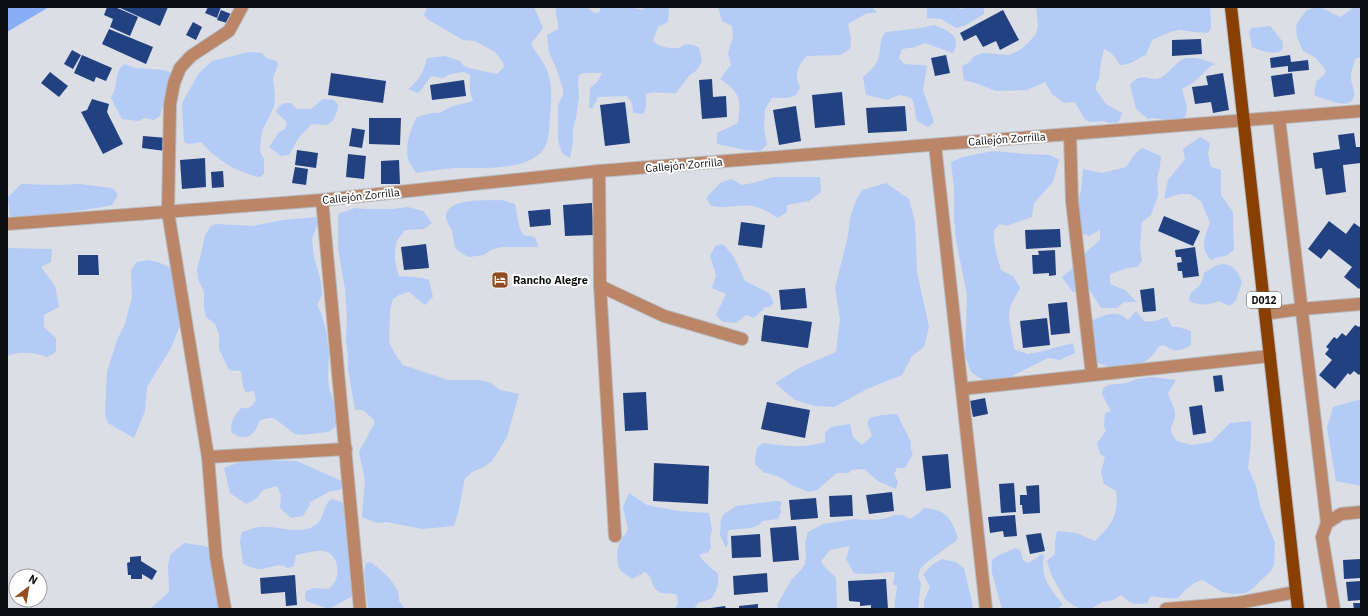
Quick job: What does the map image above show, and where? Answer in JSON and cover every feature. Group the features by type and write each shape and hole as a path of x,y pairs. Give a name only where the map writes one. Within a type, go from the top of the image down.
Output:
{"main road":[{"name":"D012","path":"1231,7 1298,609"}],"street":[{"path":"225,609 216,557 208,457 168,212 170,104 174,83 180,68 191,56 229,30 242,7"},
{"name":"Callejón Zorrilla","path":"7,224 322,200 598,171 1361,111"},
{"path":"1279,118 1327,523 1322,538 1334,609"},
{"path":"1070,134 1072,202 1092,375"},
{"path":"936,145 986,609"},
{"path":"598,171 600,286 615,536"},
{"path":"322,200 360,609"},
{"path":"600,286 664,316 742,339"},
{"path":"1266,314 1301,309 1361,304"},
{"path":"962,389 1270,356"},
{"path":"208,457 346,449"},
{"path":"1327,523 1342,514 1361,512"},
{"path":"1166,609 1238,603 1296,592"}],"shaded area":[{"path":"427,7 534,7 543,28 531,44 547,69 551,84 548,139 543,150 536,157 526,162 502,167 440,169 416,173 409,162 407,145 412,127 417,117 431,113 439,113 453,106 473,101 470,91 470,75 464,72 451,74 443,78 432,76 418,93 408,89 415,83 420,75 427,58 445,56 460,61 464,66 469,68 497,74 504,67 503,62 495,52 475,41 463,40 427,19 424,15"},
{"path":"556,7 586,7 593,12 599,13 601,7 630,7 643,10 645,7 669,7 668,22 658,27 653,41 661,46 671,48 679,48 686,44 694,45 699,48 702,61 697,70 690,75 676,93 654,92 646,94 646,108 643,114 633,113 632,103 627,96 598,97 592,109 589,107 590,88 598,81 602,73 584,73 579,75 579,97 573,129 573,142 570,158 562,153 558,141 558,105 563,95 563,90 549,52 547,35 558,29"},
{"path":"718,7 872,7 877,13 867,13 848,24 851,39 850,49 840,55 807,56 801,63 797,75 800,88 796,95 787,98 772,98 765,109 764,128 767,145 760,151 745,150 717,144 717,133 738,123 739,108 736,93 720,79 731,65 728,53 733,37 732,26 722,21"},
{"path":"927,7 963,9 966,7 984,7 984,14 964,26 956,28 941,19 927,18"},
{"path":"1036,7 1210,7 1211,28 1208,33 1180,30 1170,32 1152,40 1146,55 1124,65 1120,65 1113,55 1104,49 1096,90 1106,104 1122,113 1119,122 1089,122 1084,118 1075,102 1064,103 1052,94 1045,82 1027,90 996,91 964,80 962,66 970,62 974,56 984,53 1009,55 1020,50 1028,43 1036,34 1038,26"},
{"path":"1316,7 1322,8 1340,17 1352,9 1361,7 1361,57 1355,59 1351,73 1354,96 1352,101 1348,103 1336,103 1314,95 1316,82 1324,75 1326,71 1316,58 1303,51 1297,37 1296,26 1307,10"},
{"path":"934,25 948,31 955,38 956,47 953,53 925,43 915,47 902,49 899,58 904,64 927,66 923,90 934,122 928,127 917,121 914,104 911,98 901,95 887,100 866,95 863,77 877,62 881,40 886,32"},
{"path":"1270,26 1283,42 1283,48 1280,52 1266,52 1252,47 1249,32 1252,28"},
{"path":"249,52 262,53 266,58 277,61 278,65 273,78 275,95 274,107 262,131 260,148 264,159 264,174 260,177 235,169 213,154 201,142 189,144 184,142 182,103 199,73 212,61"},
{"path":"1185,58 1193,58 1216,64 1211,66 1194,82 1182,89 1187,108 1185,118 1174,121 1153,118 1148,119 1136,109 1130,85 1135,80 1143,77 1158,79 1165,75 1181,60"},
{"path":"124,64 135,68 163,70 172,73 160,116 154,120 145,118 138,121 122,119 111,98 115,89 118,73"},
{"path":"323,99 334,100 338,105 336,114 329,124 312,124 299,137 289,155 281,156 269,147 279,132 285,129 287,122 276,112 280,106 291,103 297,109 311,109"},
{"path":"1200,137 1210,143 1208,154 1211,167 1221,170 1221,195 1233,212 1234,250 1226,256 1211,260 1205,251 1204,246 1205,237 1210,223 1201,201 1190,194 1180,194 1164,199 1168,180 1185,159 1183,149"},
{"path":"1142,148 1161,156 1157,178 1158,196 1151,215 1142,222 1140,248 1142,261 1137,267 1127,268 1110,274 1110,284 1125,290 1137,302 1124,302 1117,308 1101,308 1089,289 1073,292 1062,277 1071,270 1084,254 1100,240 1100,230 1089,236 1080,233 1075,208 1081,191 1083,169 1102,173 1126,167 1134,155"},
{"path":"993,151 1050,155 1059,160 1053,182 1034,203 1032,217 1006,226 1000,224 994,230 994,240 1001,270 1013,276 1020,288 1010,307 1009,318 1014,349 1027,354 1073,343 1075,353 1060,360 1048,358 1010,377 986,382 971,372 965,355 967,295 956,240 954,188 951,162 963,157"},
{"path":"773,177 820,177 821,192 809,201 787,205 787,212 778,218 760,208 753,206 711,206 706,198 720,183 731,179 742,185"},
{"path":"886,183 909,199 915,222 917,272 929,327 924,347 912,356 902,375 867,389 834,407 815,406 795,400 775,383 801,367 836,352 840,319 835,288 848,236 850,218 856,200 862,190"},
{"path":"21,184 80,184 112,188 118,194 112,205 87,210 10,217 8,197"},
{"path":"502,200 515,204 519,226 523,235 535,237 538,247 502,247 491,250 484,255 469,257 459,252 455,247 452,231 447,221 446,217 448,211 453,206 469,201"},
{"path":"408,207 423,211 432,223 424,229 405,230 397,241 395,254 399,276 429,280 433,297 425,305 409,292 399,295 393,299 390,310 389,342 395,354 403,365 448,380 480,380 491,383 500,390 519,394 507,437 492,461 484,467 472,472 465,478 454,526 422,529 387,522 377,523 362,517 365,480 359,452 374,424 374,420 363,410 355,410 348,369 345,289 338,249 338,214 355,208 392,209"},
{"path":"316,217 318,223 312,239 314,257 321,282 322,295 317,305 326,330 329,352 329,388 336,408 338,424 328,432 302,435 295,434 274,418 269,418 260,420 255,430 249,436 237,436 232,433 231,429 234,417 241,408 250,407 256,400 254,391 246,392 243,387 241,371 229,370 219,349 219,334 215,324 206,317 204,292 198,279 197,269 205,235 211,226 216,224 252,226 283,220"},
{"path":"723,244 734,257 745,281 769,293 774,303 770,307 765,307 754,318 746,315 736,323 723,322 716,315 726,294 712,288 716,275 710,256 715,246"},
{"path":"7,248 52,249 51,262 41,267 55,286 59,307 44,315 44,327 56,338 56,352 47,357 27,353 17,353 7,356"},
{"path":"147,260 158,262 171,268 182,321 171,348 147,387 145,411 134,438 108,423 105,414 107,372 117,340 125,324 132,297 131,270 137,262"},
{"path":"1223,264 1233,267 1242,282 1236,300 1230,306 1219,301 1196,304 1189,301 1192,292 1198,288 1202,282 1204,273 1217,265"},
{"path":"1136,311 1144,321 1154,321 1167,317 1172,327 1178,327 1191,331 1191,345 1184,349 1178,350 1168,348 1165,345 1159,346 1147,360 1132,368 1125,369 1118,369 1104,365 1089,358 1091,321 1111,314 1119,314 1128,320"},
{"path":"1152,377 1176,380 1168,393 1175,412 1175,418 1171,431 1177,441 1192,445 1211,442 1230,423 1251,421 1251,442 1248,468 1256,486 1260,506 1275,543 1274,565 1271,571 1246,593 1234,594 1222,592 1203,580 1192,584 1178,598 1151,596 1147,603 1135,604 1121,595 1113,600 1102,602 1091,609 1082,609 1074,606 1064,598 1051,574 1047,561 1055,554 1057,531 1076,533 1095,541 1106,530 1115,513 1117,500 1116,491 1104,484 1101,472 1105,457 1100,454 1097,443 1106,431 1104,426 1105,413 1111,411 1102,394 1103,388 1108,385 1126,383 1137,379"},
{"path":"1361,399 1361,486 1336,481 1327,428 1333,407"},
{"path":"897,414 911,442 911,450 913,453 905,468 897,468 894,474 898,482 896,489 878,481 864,469 851,470 849,473 837,473 817,490 809,492 791,485 777,476 763,472 755,464 757,448 763,443 810,446 825,442 825,433 831,427 850,424 853,437 862,445 872,436 867,423 870,418 881,415"},
{"path":"251,460 297,461 344,482 340,490 331,491 310,502 303,516 291,518 280,508 281,495 277,486 263,490 256,499 246,504 230,493 224,468 240,462"},
{"path":"629,493 647,505 678,511 709,513 712,530 710,538 711,548 708,552 699,555 718,574 717,587 711,599 698,603 694,609 675,609 678,603 677,595 658,591 654,587 648,574 645,572 632,579 621,571 618,566 617,552 621,538 625,535 628,529 623,507"},
{"path":"331,499 342,502 345,505 345,516 350,532 348,556 349,564 354,577 355,595 329,609 306,601 305,596 306,591 314,588 329,589 335,582 338,571 336,562 332,555 324,551 310,552 296,555 294,566 288,568 280,565 257,569 243,564 240,541 242,532 258,527 298,530 312,527 320,521 326,505"},
{"path":"780,501 782,503 780,508 781,512 778,519 763,521 759,525 751,528 729,530 726,548 720,535 721,519 724,514 736,506"},
{"path":"924,508 938,511 947,516 953,525 958,538 955,542 927,562 920,569 918,577 921,583 918,609 895,609 897,586 893,584 895,572 869,574 854,573 846,559 850,546 830,550 821,561 836,578 837,609 778,609 777,605 792,579 805,564 805,543 808,532 823,524 855,519 883,519 895,515 902,515 910,519"},
{"path":"184,543 215,549 221,609 150,609 169,592 168,566 170,555"},
{"path":"1015,548 1020,550 1023,560 1028,563 1040,554 1044,555 1043,570 1047,582 1063,605 1056,609 1002,609 992,573 992,560"},
{"path":"942,559 956,562 964,568 973,609 924,609 924,601 930,587 923,574 932,565"},
{"path":"370,562 380,569 394,584 399,595 399,601 405,609 368,609 364,572 366,563"}],"water":[{"path":"7,7 49,7 7,32"}],"building":[{"path":"107,7 115,7 138,17 130,36 110,27 113,19 104,15"},
{"path":"118,7 168,7 160,26"},
{"path":"208,7 221,7 217,18 205,13"},
{"path":"221,10 231,14 227,23 217,20"},
{"path":"1003,10 1019,40 1000,50 996,41 983,47 976,35 964,41 960,33"},
{"path":"193,22 202,27 196,40 186,35"},
{"path":"109,29 153,47 146,64 102,44"},
{"path":"1201,39 1202,54 1172,56 1172,40"},
{"path":"72,50 81,55 73,69 64,64"},
{"path":"82,55 112,68 106,81 96,77 94,82 74,73"},
{"path":"946,55 950,73 935,76 931,58"},
{"path":"1290,55 1291,62 1308,60 1309,70 1288,72 1288,66 1271,68 1270,58"},
{"path":"50,72 68,86 59,97 41,83"},
{"path":"331,73 386,81 383,103 328,95"},
{"path":"1223,73 1229,110 1213,113 1211,102 1195,104 1192,87 1208,85 1206,76"},
{"path":"1292,73 1295,94 1274,97 1271,76"},
{"path":"712,79 713,97 726,96 727,117 702,119 699,80"},
{"path":"464,80 466,96 432,100 430,85"},
{"path":"842,92 845,125 815,128 812,95"},
{"path":"92,99 109,104 107,112 123,144 103,154 81,112 87,110"},
{"path":"625,102 630,143 605,146 600,105"},
{"path":"796,106 801,141 779,145 773,110"},
{"path":"905,106 907,131 868,133 866,108"},
{"path":"369,118 401,118 400,145 369,144"},
{"path":"352,128 365,130 362,148 349,146"},
{"path":"1354,133 1356,147 1361,147 1361,163 1343,165 1346,192 1326,195 1322,168 1315,169 1313,153 1340,149 1338,135"},
{"path":"143,136 167,138 165,151 142,148"},
{"path":"297,150 318,153 316,168 295,165"},
{"path":"348,154 366,156 364,179 346,177"},
{"path":"205,158 206,187 182,189 180,160"},
{"path":"399,160 400,184 381,184 381,161"},
{"path":"295,167 308,169 306,185 292,183"},
{"path":"223,171 224,187 212,188 211,172"},
{"path":"592,203 594,235 565,236 563,205"},
{"path":"550,209 551,225 530,227 528,211"},
{"path":"1164,216 1200,231 1193,246 1158,231"},
{"path":"1329,221 1346,234 1354,223 1361,228 1361,287 1359,289 1344,277 1352,267 1329,249 1321,259 1308,249"},
{"path":"741,222 765,225 762,248 738,245"},
{"path":"1060,229 1061,247 1026,249 1025,230"},
{"path":"426,244 429,268 404,270 401,247"},
{"path":"1195,247 1199,276 1183,278 1182,271 1178,271 1177,263 1182,262 1181,257 1176,257 1175,250"},
{"path":"1055,250 1056,275 1049,276 1049,273 1033,274 1032,255 1039,255 1038,251"},
{"path":"78,255 98,255 99,275 78,275"},
{"path":"805,288 807,308 781,310 779,290"},
{"path":"1154,288 1156,311 1143,312 1140,290"},
{"path":"1067,302 1070,333 1051,335 1048,304"},
{"path":"764,315 812,322 808,348 761,341"},
{"path":"1047,318 1050,345 1023,348 1020,321"},
{"path":"1355,325 1359,327 1361,325 1361,373 1359,375 1354,371 1350,375 1348,373 1335,389 1319,375 1332,360 1325,354 1329,349 1326,347 1334,337 1337,339 1342,333 1346,336"},
{"path":"1222,375 1224,391 1215,392 1213,376"},
{"path":"646,392 648,430 625,431 623,393"},
{"path":"985,398 988,414 973,417 970,401"},
{"path":"767,402 810,410 805,438 761,429"},
{"path":"1202,405 1206,433 1193,435 1189,407"},
{"path":"948,454 951,488 926,491 922,456"},
{"path":"654,463 709,466 708,504 653,501"},
{"path":"1014,483 1016,512 1001,513 999,484"},
{"path":"1039,485 1040,513 1023,514 1022,505 1020,505 1020,495 1027,495 1026,486"},
{"path":"892,492 894,511 869,514 866,495"},
{"path":"852,495 853,516 830,517 829,496"},
{"path":"816,498 818,518 791,520 789,500"},
{"path":"1015,515 1017,536 1004,537 1003,531 990,533 988,517"},
{"path":"796,526 799,560 773,562 770,528"},
{"path":"1041,533 1045,551 1030,554 1026,535"},
{"path":"760,534 761,557 732,558 731,536"},
{"path":"141,556 141,561 157,571 152,580 142,574 142,579 131,579 131,575 128,575 127,563 130,562 130,557"},
{"path":"1361,559 1361,578 1344,579 1343,560"},
{"path":"767,573 768,592 734,595 733,576"},
{"path":"295,575 297,605 286,606 285,592 261,594 260,578"},
{"path":"886,579 888,609 871,609 871,605 860,606 860,602 849,601 848,581"},
{"path":"1361,581 1361,600 1348,601 1346,582"},
{"path":"1353,603 1361,603 1361,609 1354,609"},
{"path":"758,604 758,609 739,609 739,606"},
{"path":"725,606 726,609 711,609 711,608"}],"place":[{"name":"Rancho Alegre","path":"500,280"}]}
